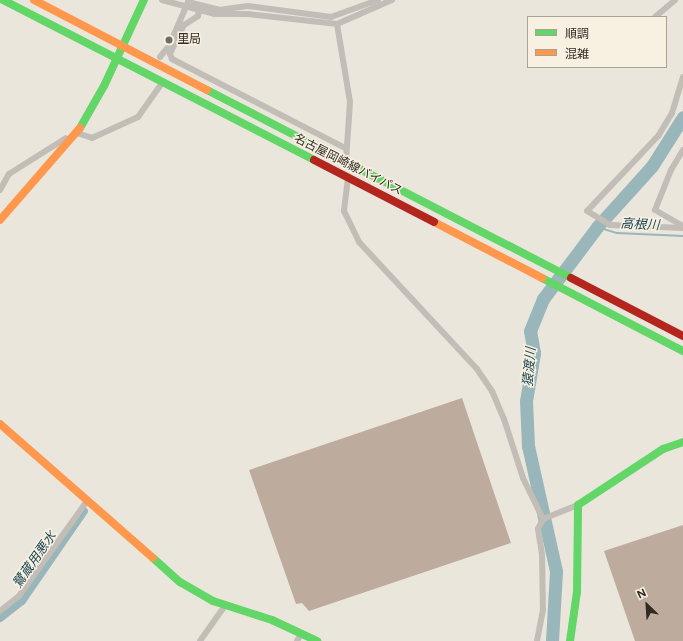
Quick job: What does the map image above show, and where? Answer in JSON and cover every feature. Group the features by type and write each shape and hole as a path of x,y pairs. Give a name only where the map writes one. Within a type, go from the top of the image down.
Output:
{"main road":[{"name":"名古屋岡崎線バイパス","path":"3,0 683,351"},
{"name":"名古屋岡崎線バイパス","path":"34,0 578,279 683,336"},
{"path":"0,220 16,198 78,132 117,58 144,0"},
{"path":"0,424 180,582 213,601 226,604 299,638 317,641"},
{"path":"570,641 577,592 578,505 663,449 683,442"}],"street":[{"path":"162,0 199,10 336,24 392,0"},
{"path":"160,57 169,46 180,18 188,8 188,2 219,10 248,6 331,17 378,0"},
{"path":"656,16 675,0"},
{"path":"199,10 198,16 184,25 170,54 172,60 346,148"},
{"path":"336,24 350,102 346,160"},
{"path":"683,77 672,113 658,136 587,211 610,225 683,227"},
{"path":"78,132 92,138 138,117 162,83"},
{"path":"0,190 9,174 66,138"},
{"path":"683,150 671,170 655,210 683,227"},
{"path":"348,178 344,210 348,225 381,268 477,369 492,391 523,478 543,519"},
{"path":"0,611 18,596 86,501"},
{"path":"537,641 544,610 542,554 538,529 543,519 578,505"},
{"path":"200,641 226,604"}],"building":[{"path":"462,398 511,543 309,611 302,603 296,604 249,470"},
{"path":"683,525 683,641 635,641 604,551"}],"waterway":[{"name":"猿渡川","path":"552,641 556,571 528,446 526,401 534,353 530,331 543,299 597,227 652,166 683,117"},
{"name":"高根川","path":"597,227 617,233 683,236"},
{"name":"鷺蔵用悪水","path":"0,618 22,601 84,511"}],"traffic: fast":[{"path":"3,0 314,160"},
{"path":"80,128 104,86 144,0"},
{"path":"207,90 571,278"},
{"path":"542,278 683,351"},
{"path":"570,641 577,592 578,505 663,449 683,442"},
{"path":"153,558 180,582 213,601 272,620 317,641"}],"traffic: slow":[{"path":"34,0 207,90"},
{"path":"0,220 80,128"},
{"path":"434,222 542,278"},
{"path":"0,424 153,558"}],"traffic: jam":[{"path":"314,160 434,222"},
{"path":"571,278 683,336"}],"place":[{"name":"里局","path":"169,40"}]}
